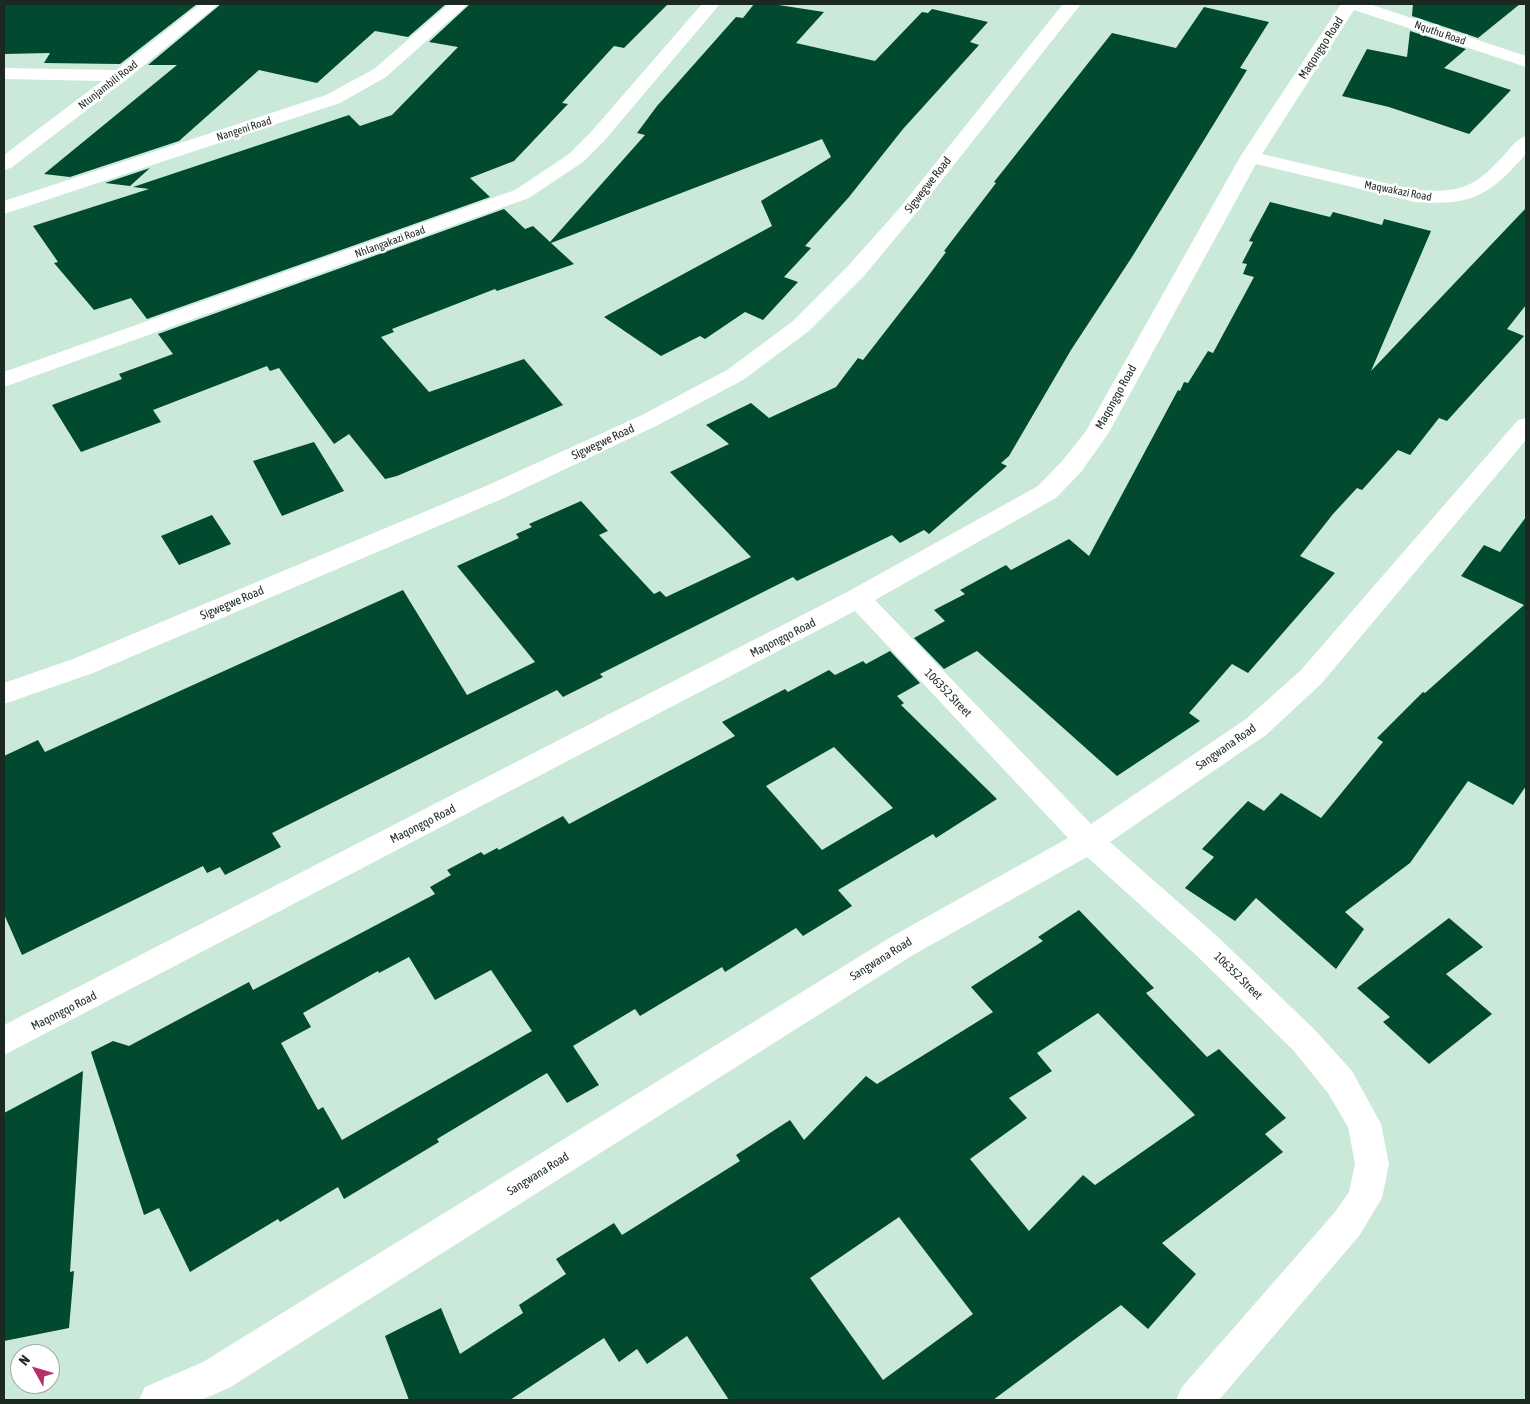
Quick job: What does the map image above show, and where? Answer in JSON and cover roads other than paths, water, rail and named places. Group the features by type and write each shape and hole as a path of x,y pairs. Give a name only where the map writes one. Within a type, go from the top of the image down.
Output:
{"street":[{"name":"Ntunjambili Road","path":"4,164 120,76 210,4"},
{"name":"Nangeni Road","path":"4,208 333,99 380,73 459,4"},
{"name":"Nhlangakazi Road","path":"4,380 522,194 569,163 598,136 711,4"},
{"name":"Sigwegwe Road","path":"4,694 83,666 495,492 650,420 735,375 801,326 855,272 905,214 1072,4"},
{"name":"Maqongqo Road","path":"4,1042 858,598 1047,492 1072,466 1096,434 1250,156 1349,4"},
{"name":"Nquthu Road","path":"1353,4 1526,62"},
{"path":"4,73 120,76"},
{"name":"Maqwakazi Road","path":"1250,156 1415,196 1440,199 1457,198 1475,192 1506,165 1526,142"},
{"name":"Sangwana Road","path":"158,1400 216,1375 902,946 1089,841 1256,727 1298,690 1386,592 1526,425"},
{"name":"106352 Street","path":"858,598 1089,841 1207,946 1304,1040 1340,1082 1364,1124 1372,1164 1365,1198 1347,1224 1195,1400"}]}
